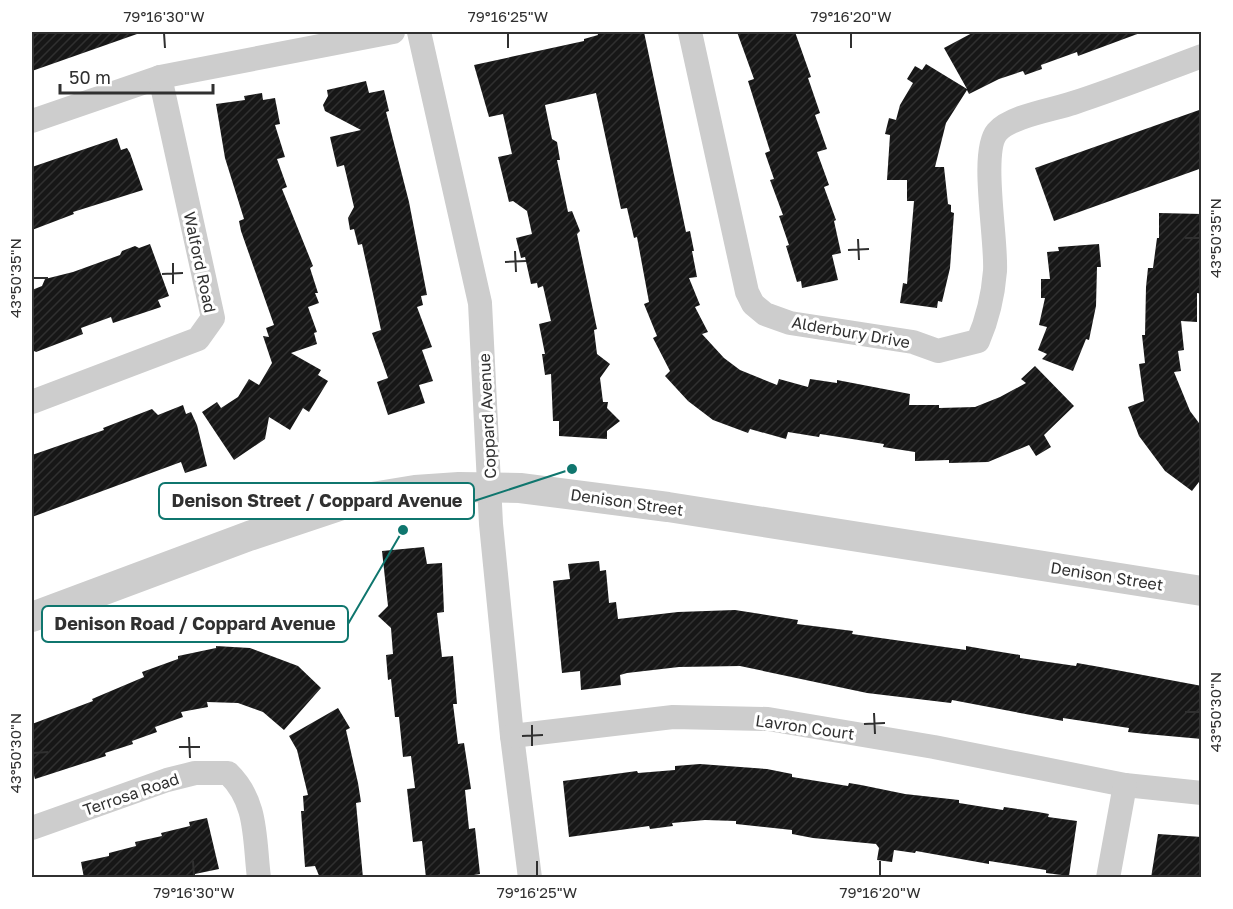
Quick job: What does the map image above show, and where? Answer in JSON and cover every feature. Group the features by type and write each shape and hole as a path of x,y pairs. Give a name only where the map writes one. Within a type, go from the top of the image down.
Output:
{"street":[{"path":"32,121 160,77 393,32"},
{"name":"Coppard Avenue","path":"419,32 480,303 491,487 491,525 512,736 530,878"},
{"name":"Alderbury Drive","path":"690,32 747,292 753,304 765,314 790,322 913,342 938,351 978,341 990,314 995,270 994,224 987,160 996,132 1008,123 1073,104 1202,56"},
{"name":"Walford Road","path":"32,402 198,339 213,318 160,77"},
{"name":"Denison Street","path":"32,617 249,536 360,499 415,490 491,487 520,488 668,507 1202,591"},
{"name":"Lavron Court","path":"512,736 673,717 768,719 934,747 1125,785 1202,794"},
{"name":"Terrosa Road","path":"32,828 167,780 195,773 228,773 241,785 250,803 259,878"},
{"path":"1108,878 1125,785"}],"building":[{"path":"32,32 137,32 137,34 32,71"},
{"path":"597,32 644,32 686,232 690,231 694,251 692,251 697,277 689,278 700,305 695,307 708,332 702,334 724,358 740,370 777,385 779,379 808,387 810,379 837,383 837,380 910,394 909,405 939,405 939,408 975,407 1000,397 1026,383 1021,379 1035,366 1074,406 1044,435 1051,447 1036,456 1029,445 988,462 915,461 915,452 883,447 884,444 820,434 819,437 788,432 786,439 750,429 748,433 713,420 688,401 665,376 670,371 653,338 657,336 644,304 649,302 637,237 634,238 627,208 621,209 596,93 545,105 552,139 557,142 560,160 557,160 568,212 572,211 580,231 577,234 597,329 594,330 597,354 610,364 600,378 603,402 608,402 607,408 620,421 607,431 607,439 559,436 559,421 553,421 551,374 545,375 542,354 545,354 539,324 551,321 543,286 538,288 537,283 531,284 525,257 521,258 516,238 532,234 527,211 513,201 509,202 498,157 512,154 503,114 489,117 474,65 584,41 584,39 598,35"},
{"path":"737,32 795,32 811,77 808,78 820,113 815,115 827,149 817,152 829,185 824,187 836,220 834,221 841,253 832,255 838,280 802,288 801,281 797,282 786,246 789,245 779,216 783,215 770,180 774,179 765,153 770,151 748,81 754,79"},
{"path":"974,32 1140,33 1078,56 1077,52 1041,65 1042,69 1025,75 1023,71 999,79 969,94 967,90 946,123 935,167 944,167 948,204 951,205 951,212 954,213 950,268 942,302 938,301 937,308 900,303 903,283 907,284 914,201 907,201 907,180 887,180 890,135 885,134 889,118 896,120 900,105 913,83 907,79 915,66 922,70 926,64 967,89 944,48"},
{"path":"366,81 369,93 384,90 389,111 386,112 409,202 427,295 421,296 423,305 417,307 432,347 422,350 433,381 419,385 425,403 388,415 377,382 388,378 372,333 381,330 362,244 358,245 354,229 350,230 348,218 354,207 344,165 337,167 330,137 361,130 325,111 323,105 328,96 327,90"},
{"path":"262,93 263,100 275,98 280,124 275,125 285,157 277,159 287,187 282,189 313,266 310,268 318,293 315,293 319,303 308,307 317,332 314,333 317,344 291,353 321,370 318,375 328,381 309,412 303,408 290,430 269,417 265,439 234,460 202,412 217,402 221,408 238,397 249,379 259,385 272,363 263,336 269,337 266,328 274,325 241,231 239,221 244,219 225,158 216,104 245,100 244,96"},
{"path":"1202,109 1202,168 1054,221 1035,168"},
{"path":"117,138 121,150 127,148 130,153 143,190 73,212 74,214 32,230 32,167"},
{"path":"1159,213 1202,214 1202,294 1197,293 1197,322 1181,321 1184,350 1178,351 1181,371 1174,372 1190,411 1202,427 1202,478 1192,491 1165,471 1139,436 1128,407 1144,401 1139,364 1145,363 1142,335 1145,335 1146,287 1148,268 1153,268 1157,238 1159,238"},
{"path":"150,244 169,296 158,300 161,307 113,323 111,317 81,328 83,334 36,352 32,350 32,290 42,286 45,279 73,272 120,255 122,251 135,246 139,248"},
{"path":"1099,244 1101,267 1097,267 1096,306 1089,340 1086,339 1073,371 1042,359 1047,354 1038,350 1047,327 1039,325 1045,298 1041,298 1041,279 1050,279 1047,252 1059,251 1058,247"},
{"path":"183,405 186,414 191,412 197,425 207,466 185,473 181,462 32,517 32,455 104,430 103,428 152,409 158,415"},
{"path":"424,547 427,564 442,563 444,612 437,613 442,657 453,656 457,704 453,704 458,744 464,743 471,789 465,790 469,829 475,828 480,874 474,875 474,878 426,878 422,841 413,842 407,789 415,788 411,756 403,757 399,717 395,717 391,679 388,680 386,655 393,654 391,628 378,616 388,606 382,551"},
{"path":"599,561 600,571 606,570 609,603 616,602 618,619 678,612 735,610 798,620 797,624 853,631 852,634 966,650 966,646 1020,655 1020,658 1076,666 1077,663 1202,686 1202,739 1128,732 1129,728 1063,718 1063,721 952,700 951,703 867,693 740,666 679,667 627,673 620,675 621,685 581,690 580,671 562,673 553,581 570,579 568,564"},
{"path":"216,646 250,648 298,666 321,688 284,730 263,712 238,703 207,702 208,707 181,712 183,717 155,727 157,732 132,741 133,744 105,753 106,756 35,779 32,769 32,724 93,701 92,699 144,677 142,672 178,659 178,656 216,648"},
{"path":"338,708 350,728 346,730 361,802 356,803 363,878 320,878 315,866 305,867 301,811 304,811 303,796 308,795 297,750 289,736"},
{"path":"700,764 767,769 792,774 792,777 848,786 849,783 905,794 959,800 959,803 1003,810 1004,807 1038,812 1049,814 1048,817 1077,821 1069,876 1046,873 1046,870 989,861 989,864 916,851 915,853 894,850 892,862 877,860 879,848 876,844 813,838 792,834 792,830 736,824 736,821 705,820 672,823 673,826 650,829 649,826 569,837 563,781 637,771 638,773 675,770 675,766"},
{"path":"207,818 219,869 195,874 195,878 84,878 81,862 109,856 109,853 136,846 135,842 162,836 161,833 190,826 189,822"},
{"path":"1158,834 1202,837 1202,878 1151,878"}],"place":[{"name":"Denison Street / Coppard Avenue","path":"572,469"},
{"name":"Denison Road / Coppard Avenue","path":"403,530"}]}
